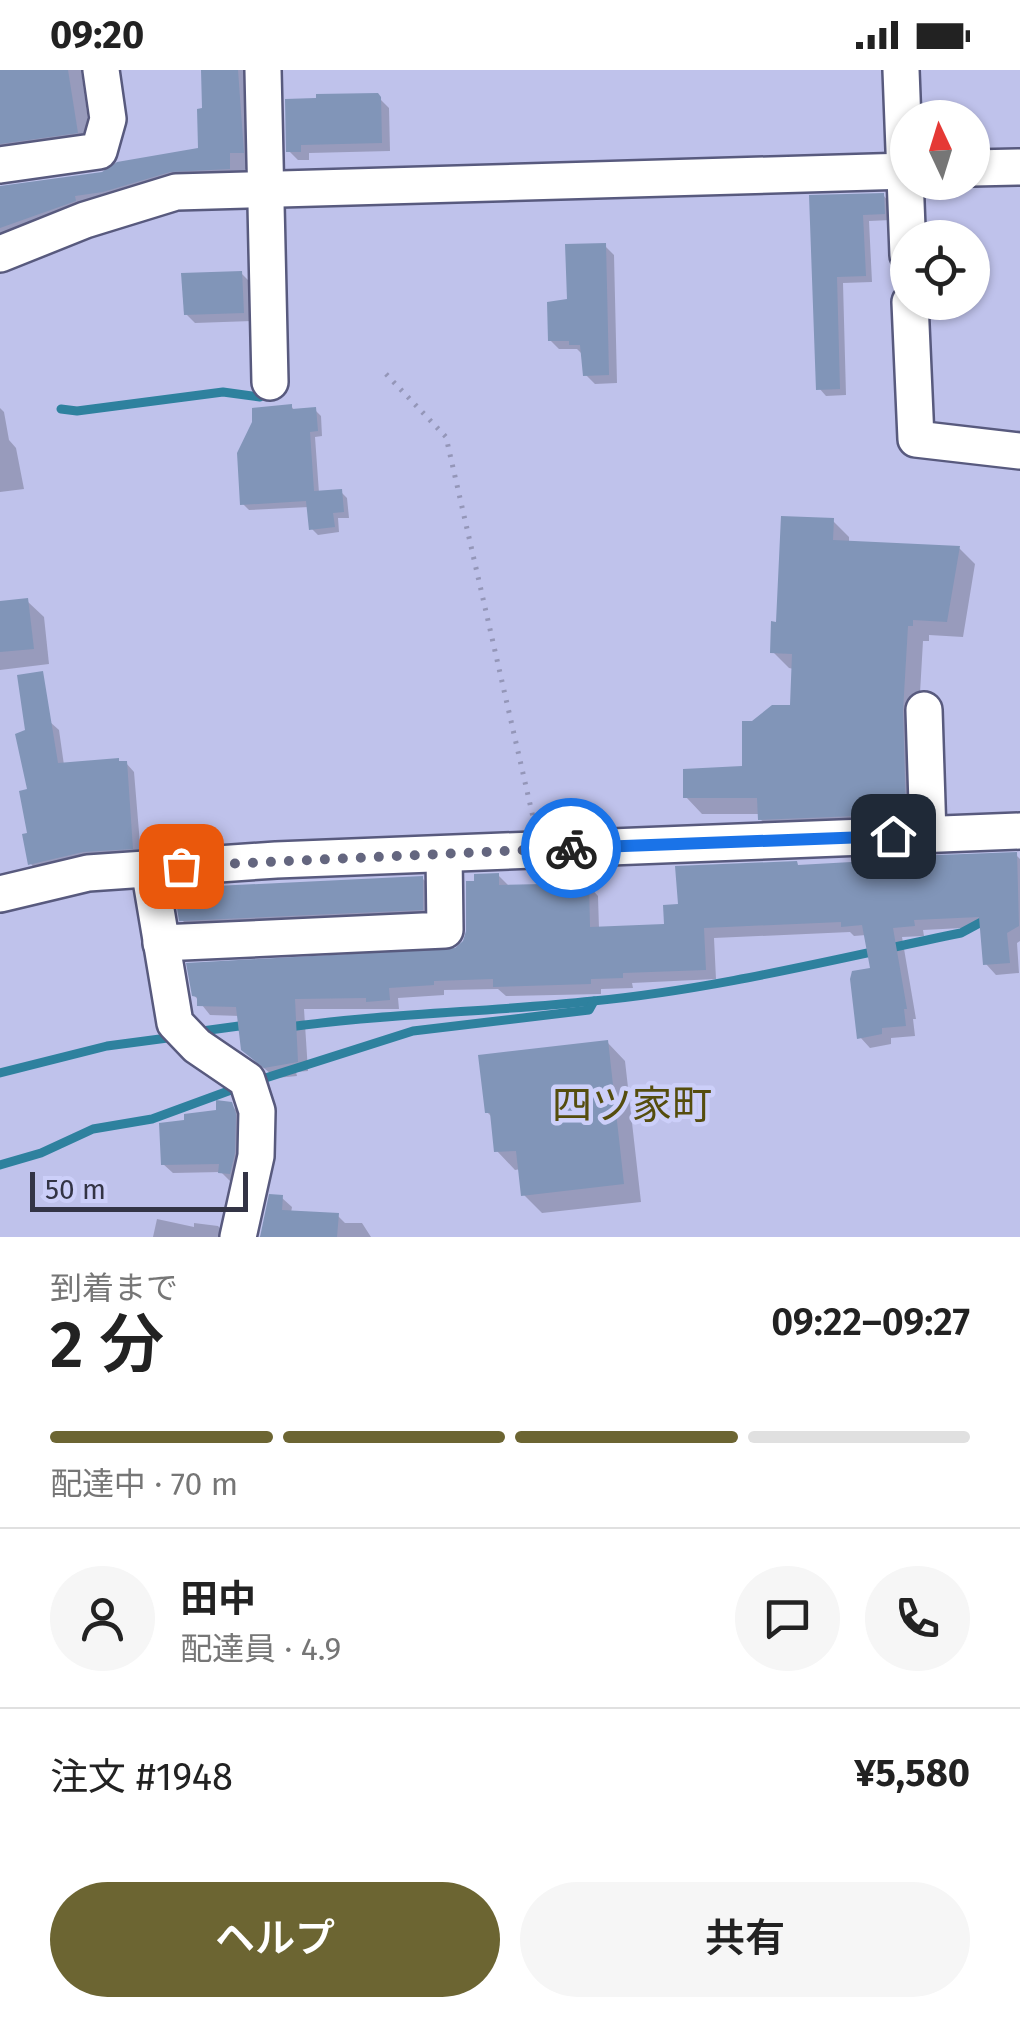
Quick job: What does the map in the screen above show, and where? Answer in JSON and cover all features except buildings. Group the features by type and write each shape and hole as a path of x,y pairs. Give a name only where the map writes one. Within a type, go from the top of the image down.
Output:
{"street":[{"path":"0,165 99,151 108,119 101,70"},
{"path":"263,70 270,382"},
{"path":"900,70 902,100"},
{"path":"990,168 1020,167"},
{"path":"0,254 85,220 176,192 890,171"},
{"path":"911,320 916,439 1020,451"},
{"path":"924,710 928,835"},
{"path":"0,894 88,872 149,868 1020,831"},
{"path":"161,943 445,930 444,854"},
{"path":"149,868 175,1023 197,1046 247,1080 257,1111 256,1156 238,1237"}],"path":[{"path":"386,374 446,437 541,850"}],"waterway":[{"path":"61,409 77,411 223,392 260,397 260,387"},
{"path":"289,1027 555,1005 686,989 961,933 987,919"},
{"path":"256,1081 413,1031 589,1010 594,1001"},
{"path":"195,1032 249,1028"},
{"path":"0,1073 107,1046 175,1037"},
{"path":"0,1165 41,1153 93,1129 152,1119 242,1086"}],"way so far":[{"path":"181,866 571,848"}],"district":[{"name":"四ツ家町","path":"632,1105"}],"route":[{"path":"571,848 893,836"}]}
